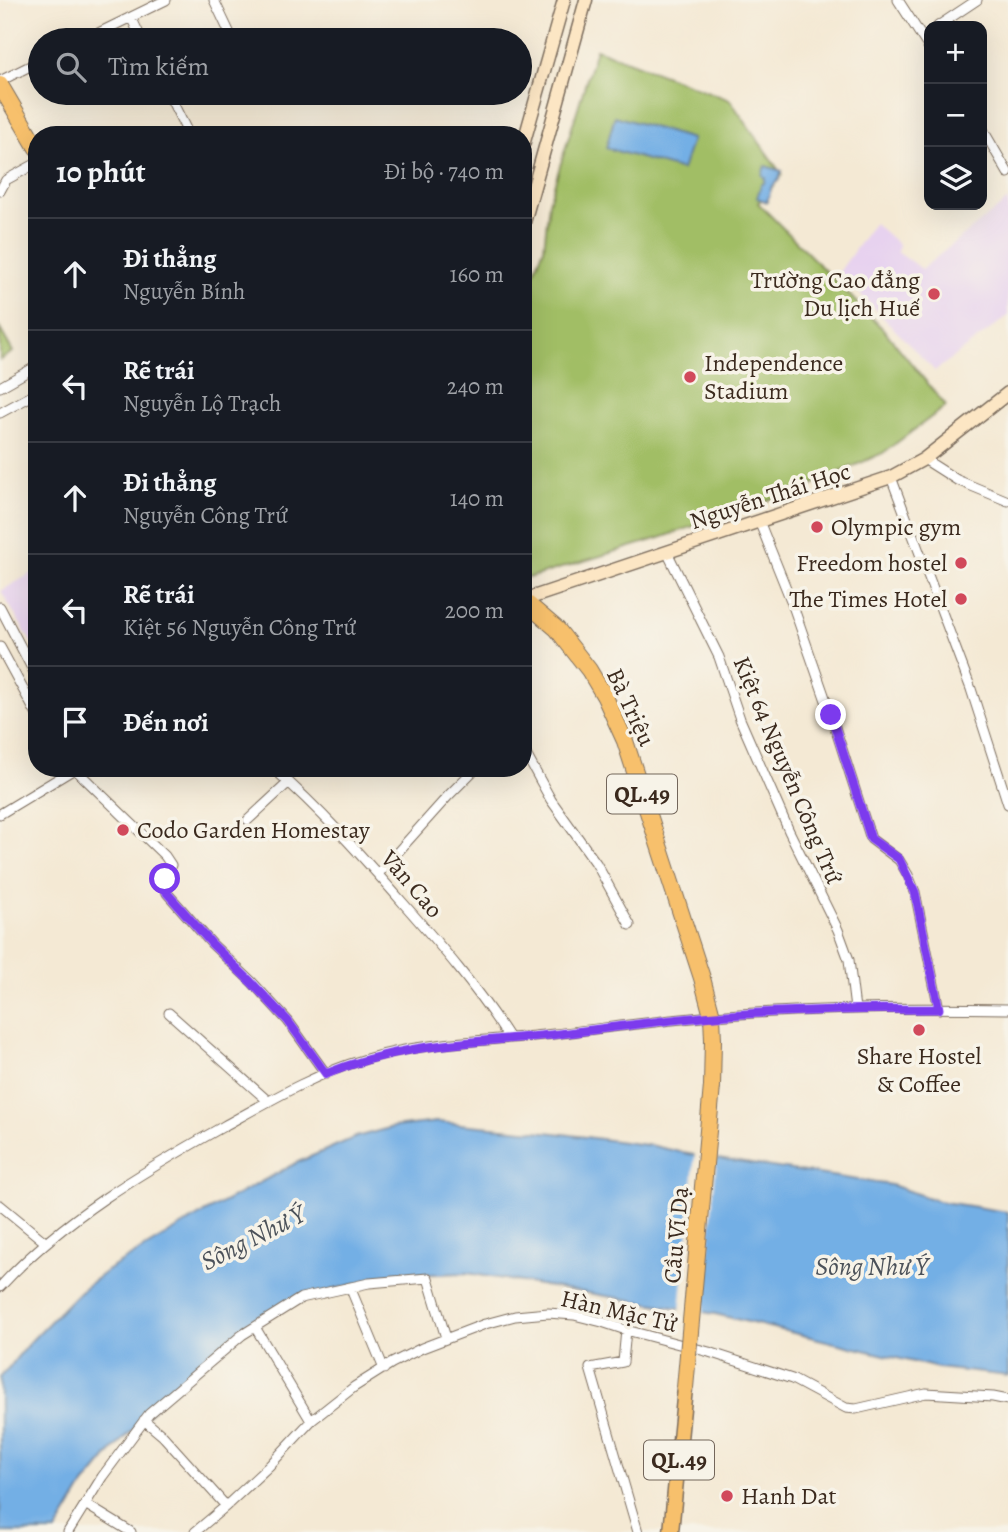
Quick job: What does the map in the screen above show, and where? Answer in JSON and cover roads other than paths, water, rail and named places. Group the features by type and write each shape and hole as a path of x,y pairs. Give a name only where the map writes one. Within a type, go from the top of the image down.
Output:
{"highway":[{"path":"0,83 5,105 28,136"},
{"name":"Bà Triệu","path":"532,607 557,629 589,670 625,741 712,1016"},
{"name":"Cầu Vĩ Dạ","path":"685,1388 712,1086 712,1016"}],"main road":[{"name":"QL.49","path":"671,1532 685,1388"}],"street":[{"path":"109,28 149,4 166,0"},
{"path":"214,0 227,28"},
{"path":"528,126 564,0"},
{"path":"532,194 586,0"},
{"path":"898,0 924,32"},
{"path":"946,21 978,0"},
{"path":"131,17 136,28"},
{"path":"0,83 28,68"},
{"path":"173,105 184,126"},
{"path":"987,137 1008,173"},
{"path":"0,191 6,180 28,168"},
{"path":"0,387 28,371"},
{"name":"Nguyễn Thái Học","path":"532,597 891,477 924,459 1008,393"},
{"path":"0,413 28,398"},
{"path":"924,459 957,480 1008,500"},
{"path":"891,477 971,689 1008,804"},
{"path":"759,522 792,603 871,839 899,859 915,892 939,1009"},
{"name":"Kiệt 64 Nguyễn Công Trứ","path":"667,552 719,657 740,719 789,831 838,930 849,960 855,1009"},
{"path":"0,607 28,661"},
{"path":"0,646 28,698"},
{"path":"13,671 28,664"},
{"path":"532,765 551,800 596,863 630,925"},
{"path":"0,814 60,777"},
{"path":"79,777 165,856 171,865 165,879 167,893 212,944 288,1021 326,1074"},
{"name":"Văn Cao","path":"283,777 323,814 446,951 509,1038"},
{"path":"379,874 467,777"},
{"path":"248,820 289,782"},
{"path":"0,1287 45,1242 169,1157 268,1101 366,1059 440,1044 712,1016 855,1009 1008,1009"},
{"path":"169,1013 268,1101"},
{"path":"0,1205 45,1242"},
{"path":"68,1532 102,1477 149,1414 242,1335 301,1298 369,1283 428,1278 446,1338"},
{"path":"350,1287 384,1369"},
{"name":"Hàn Mặc Tử","path":"195,1532 269,1466 311,1421 354,1387 422,1348 485,1324 516,1316 548,1313 573,1315 709,1352 792,1378 846,1408 856,1409 926,1394 1008,1400"},
{"path":"255,1327 311,1421"},
{"path":"626,1330 623,1362 590,1368 638,1532"},
{"path":"144,1420 163,1436 226,1506"},
{"path":"85,1504 131,1532"}],"water":[{"path":"615,116 692,139 682,170 606,148"},
{"path":"765,166 782,171 779,180 772,186 767,202 757,198 764,183 765,178 762,175"},
{"name":"Sông Như Ý","path":"437,1122 654,1146 698,1156 891,1185 938,1201 1008,1212 1008,1376 938,1368 715,1314 467,1273 406,1275 338,1288 288,1306 243,1329 194,1368 112,1451 84,1485 56,1532 0,1532 0,1378 29,1343 80,1291 108,1270 200,1215 296,1163 356,1137 393,1127"}],"place":[{"name":"Trường Cao đẳng Du lịch Huế","path":"934,294"},
{"name":"Independence Stadium","path":"690,377"},
{"name":"Olympic gym","path":"817,527"},
{"name":"Freedom hostel","path":"961,563"},
{"name":"The Times Hotel","path":"961,599"},
{"name":"Codo Garden Homestay","path":"123,830"},
{"name":"Share Hostel & Coffee","path":"919,1030"},
{"name":"Hanh Dat","path":"727,1496"}]}
